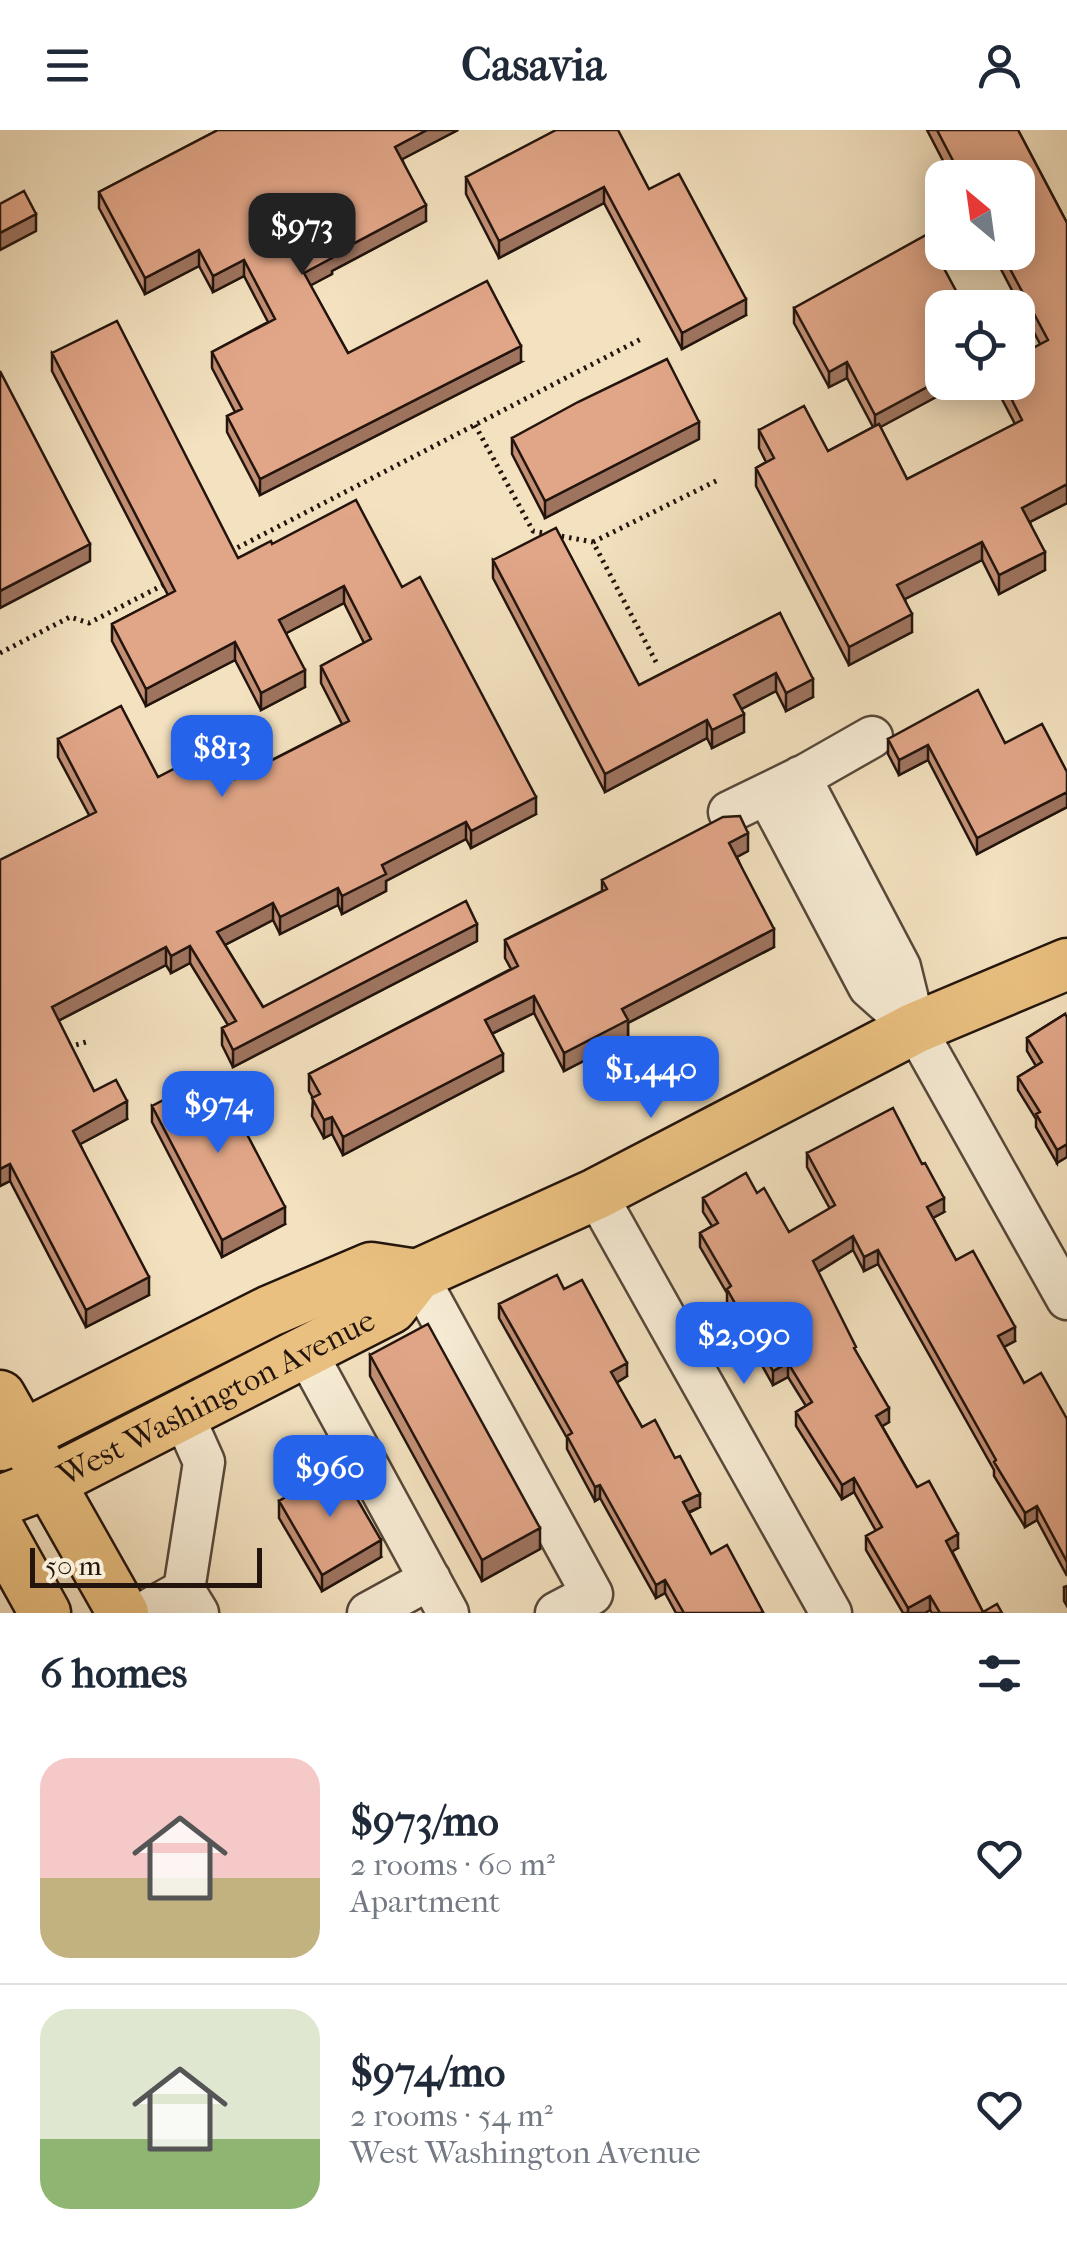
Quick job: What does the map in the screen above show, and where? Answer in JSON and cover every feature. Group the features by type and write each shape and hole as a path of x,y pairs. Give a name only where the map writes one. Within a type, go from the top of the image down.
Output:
{"main road":[{"name":"West Washington Avenue","path":"915,1028 1067,932"},
{"name":"West Washington Avenue","path":"0,1501 48,1483 392,1308 417,1275 596,1194 915,1028 1067,964"},
{"name":"West Washington Avenue","path":"7,1426 371,1268 417,1275"},
{"path":"7,1426 48,1483 123,1613"},
{"path":"0,1532 45,1613"}],"street":[{"path":"729,812 872,737"},
{"path":"783,786 869,987 915,1028 1067,1299"},
{"path":"596,1194 831,1613"},
{"path":"417,1275 592,1594 556,1613"},
{"path":"306,1352 439,1596 368,1613"},
{"path":"143,1613 191,1601 204,1462 183,1415"}],"path":[{"path":"232,550 643,338"},
{"path":"476,424 533,531 593,542 720,479"},
{"path":"593,542 656,662"},
{"path":"0,653 70,617 89,623 181,576"},
{"path":"57,1053 86,1042"}],"building":[{"path":"218,130 427,130 395,147 426,205 304,273 348,353 487,281 521,346 260,479 227,416 242,409 212,352 275,319 244,260 213,276 199,250 145,278 99,192"},
{"path":"556,130 618,130 649,189 679,174 746,299 682,333 604,187 499,241 466,177"},
{"path":"937,130 1018,130 1034,160 953,160"},
{"path":"1035,162 1067,223 1067,484 1022,508 1045,552 999,575 982,542 897,585 912,614 849,647 756,468 774,458 759,430 804,406 828,451 879,424 907,479 1022,420 1012,400 1035,400 1035,347 1048,340 1035,316 1035,290 1021,290 1011,270 1035,270"},
{"path":"24,191 36,214 0,233 0,204"},
{"path":"925,236 925,270 945,270 956,290 925,290 925,388 875,415 847,362 829,372 794,308"},
{"path":"117,321 238,558 356,500 402,587 420,577 536,797 471,831 466,822 382,865 386,874 342,896 338,888 280,917 273,903 217,932 263,1007 466,901 477,924 233,1050 222,1028 236,1021 190,946 171,956 166,947 52,1007 94,1091 116,1080 127,1101 73,1131 149,1277 86,1310 10,1164 0,1169 0,860 96,812 58,739 121,706 158,777 218,746 235,779 349,721 321,666 371,639 344,586 279,620 305,670 261,693 235,642 146,689 112,624 175,591 52,353"},
{"path":"667,359 699,422 545,501 512,438"},
{"path":"0,371 90,544 0,591"},
{"path":"556,528 639,685 780,613 813,679 786,693 776,673 734,695 744,714 712,730 707,720 605,774 493,560"},
{"path":"978,690 1005,743 1042,724 1067,772 1067,792 977,838 928,745 899,760 888,739"},
{"path":"740,816 748,833 729,843 774,929 622,1009 628,1020 564,1053 534,996 485,1020 503,1054 343,1137 332,1117 324,1120 312,1098 320,1094 309,1074 518,966 505,940 607,889 602,880 723,817"},
{"path":"1065,1014 1067,1144 1057,1150 1018,1077 1042,1062 1027,1038"},
{"path":"215,1073 285,1207 222,1240 152,1106"},
{"path":"893,1108 944,1198 927,1207 956,1260 973,1251 1015,1327 998,1336 1024,1383 1041,1373 1067,1419 1067,1562 1037,1506 1025,1513 994,1462 878,1250 864,1257 853,1236 813,1261 854,1348 889,1408 876,1416 917,1487 929,1481 958,1534 946,1541 983,1612 997,1604 1002,1613 940,1613 930,1596 908,1608 866,1536 882,1527 854,1478 842,1485 796,1412 812,1402 788,1363 773,1371 700,1233 718,1223 703,1198 746,1173 757,1193 764,1188 789,1232 835,1205 807,1153"},
{"path":"557,1275 564,1289 582,1280 627,1363 611,1372 642,1427 655,1420 675,1458 680,1456 700,1494 683,1502 711,1554 727,1545 763,1612 684,1613 665,1580 656,1585 600,1485 595,1487 567,1436 572,1433 499,1304"},
{"path":"428,1324 540,1528 482,1560 370,1355"},
{"path":"338,1466 381,1540 322,1575 279,1501"}]}
